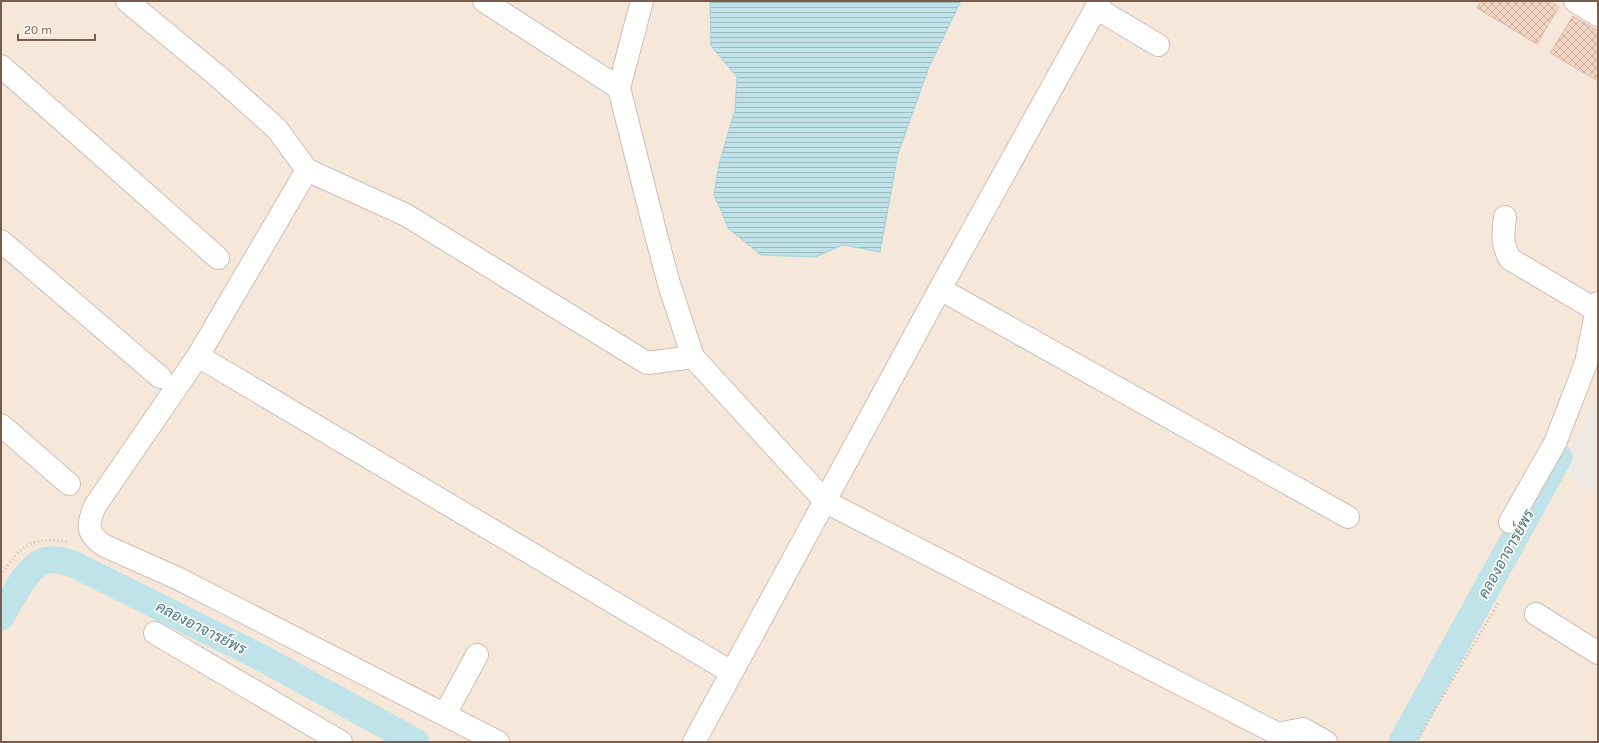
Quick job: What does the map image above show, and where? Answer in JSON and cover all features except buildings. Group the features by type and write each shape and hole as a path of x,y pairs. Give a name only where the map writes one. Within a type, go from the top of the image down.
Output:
{"street":[{"path":"127,1 220,78 277,129 307,170 406,215 647,363 693,357"},
{"path":"484,1 620,88"},
{"path":"642,1 620,88 669,284 693,357 826,502 1281,738 1303,729 1326,742"},
{"path":"1575,1 1598,15"},
{"path":"694,742 731,672 826,502 940,289 1098,5 1158,45"},
{"path":"1,66 218,258"},
{"path":"307,170 198,356 95,506 89,524 91,533 96,540 105,546 177,578 498,742"},
{"path":"1505,217 1502,239 1505,250 1510,258 1597,307 1586,363 1555,443 1510,522"},
{"path":"1,241 160,377"},
{"path":"940,289 1348,517"},
{"path":"198,356 731,672"},
{"path":"1,425 69,484"},
{"path":"1536,614 1598,653"},
{"path":"155,633 341,742"},
{"path":"445,714 477,655"}],"path":[{"path":"1416,742 1499,602"}],"shaded area":[{"path":"1,1 1598,1 1598,742 1,742"},
{"path":"1598,391 1598,495 1563,472"}],"water":[{"path":"710,1 961,1 929,67 898,154 880,252 843,245 815,257 761,255 729,229 714,195 719,164 735,110 737,77 711,46"}],"waterway":[{"name":"คลองอาจารย์พร","path":"1402,742 1559,457"},
{"name":"คลองอาจารย์พร","path":"1,617 25,577 37,565 44,561 50,560 71,563 260,657 416,742"}]}
